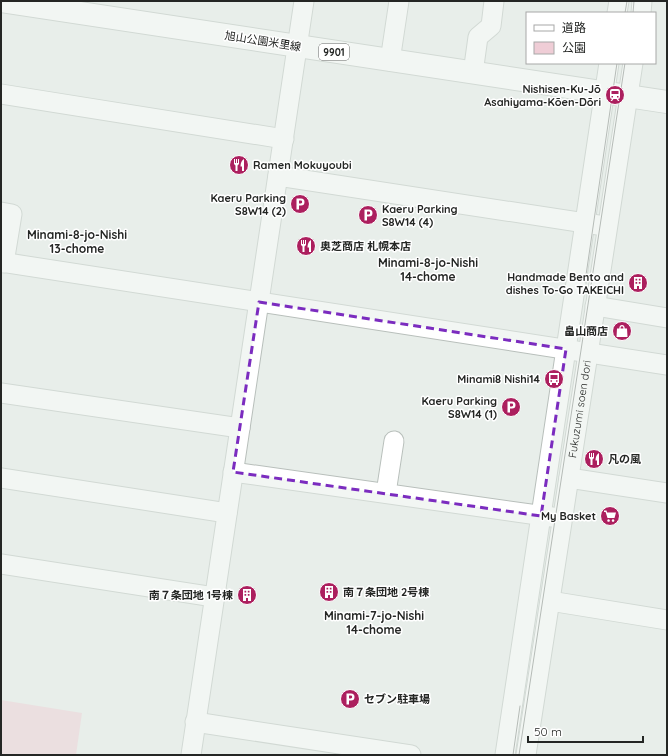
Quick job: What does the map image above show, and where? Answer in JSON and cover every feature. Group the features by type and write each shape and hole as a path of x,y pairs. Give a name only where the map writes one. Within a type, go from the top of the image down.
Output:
{"main road":[{"name":"旭山公園米里線","path":"1,1 667,102"}],"street":[{"path":"191,755 304,1"},
{"path":"390,61 399,1"},
{"path":"473,73 478,36 491,26 494,1"},
{"path":"617,12 619,1"},
{"path":"641,12 642,1"},
{"name":"Fukuzumi soen dori","path":"504,755 609,64"},
{"name":"Fukuzumi soen dori","path":"526,755 633,64"},
{"path":"1,94 284,139"},
{"path":"278,176 607,226"},
{"path":"1,212 12,214 2,263 566,349 587,354 667,365"},
{"path":"595,306 667,318"},
{"path":"1,393 240,428"},
{"path":"386,494 394,441"},
{"path":"233,472 562,519"},
{"path":"1,478 227,513"},
{"path":"569,478 667,493"},
{"path":"1,564 214,597"},
{"path":"550,601 667,620"},
{"path":"195,722 411,755"}],"highlighted area":[{"path":"259,302 566,349 541,516 233,472"}],"green space":[{"path":"1,700 82,713 76,755 1,755"}],"tram line":[{"path":"625,12 627,1"},
{"path":"633,12 634,1"},
{"path":"585,282 617,64"},
{"path":"519,755 625,64"},
{"path":"513,755 520,706"}],"place":[{"name":"Nishisen-Ku-Jō Asahiyama-Kōen-Dōri","path":"615,95"},
{"name":"Ramen Mokuyoubi","path":"239,165"},
{"name":"Kaeru Parking S8W14 (2)","path":"300,204"},
{"name":"Kaeru Parking S8W14 (4)","path":"368,215"},
{"name":"奥芝商店 札幌本店","path":"306,246"},
{"name":"Handmade Bento and dishes To-Go TAKEICHI","path":"638,283"},
{"name":"畠山商店","path":"622,331"},
{"name":"Minami8 Nishi14","path":"554,379"},
{"name":"Kaeru Parking S8W14 (1)","path":"511,407"},
{"name":"凡の風","path":"594,459"},
{"name":"My Basket","path":"610,516"},
{"name":"南７条団地 2号棟","path":"329,592"},
{"name":"南７条団地 1号棟","path":"247,595"},
{"name":"セブン駐車場","path":"350,699"}],"district":[{"name":"Minami-8-jo-Nishi 13-chome","path":"77,241"},
{"name":"Minami-8-jo-Nishi 14-chome","path":"428,269"},
{"name":"Minami-7-jo-Nishi 14-chome","path":"374,622"}]}
